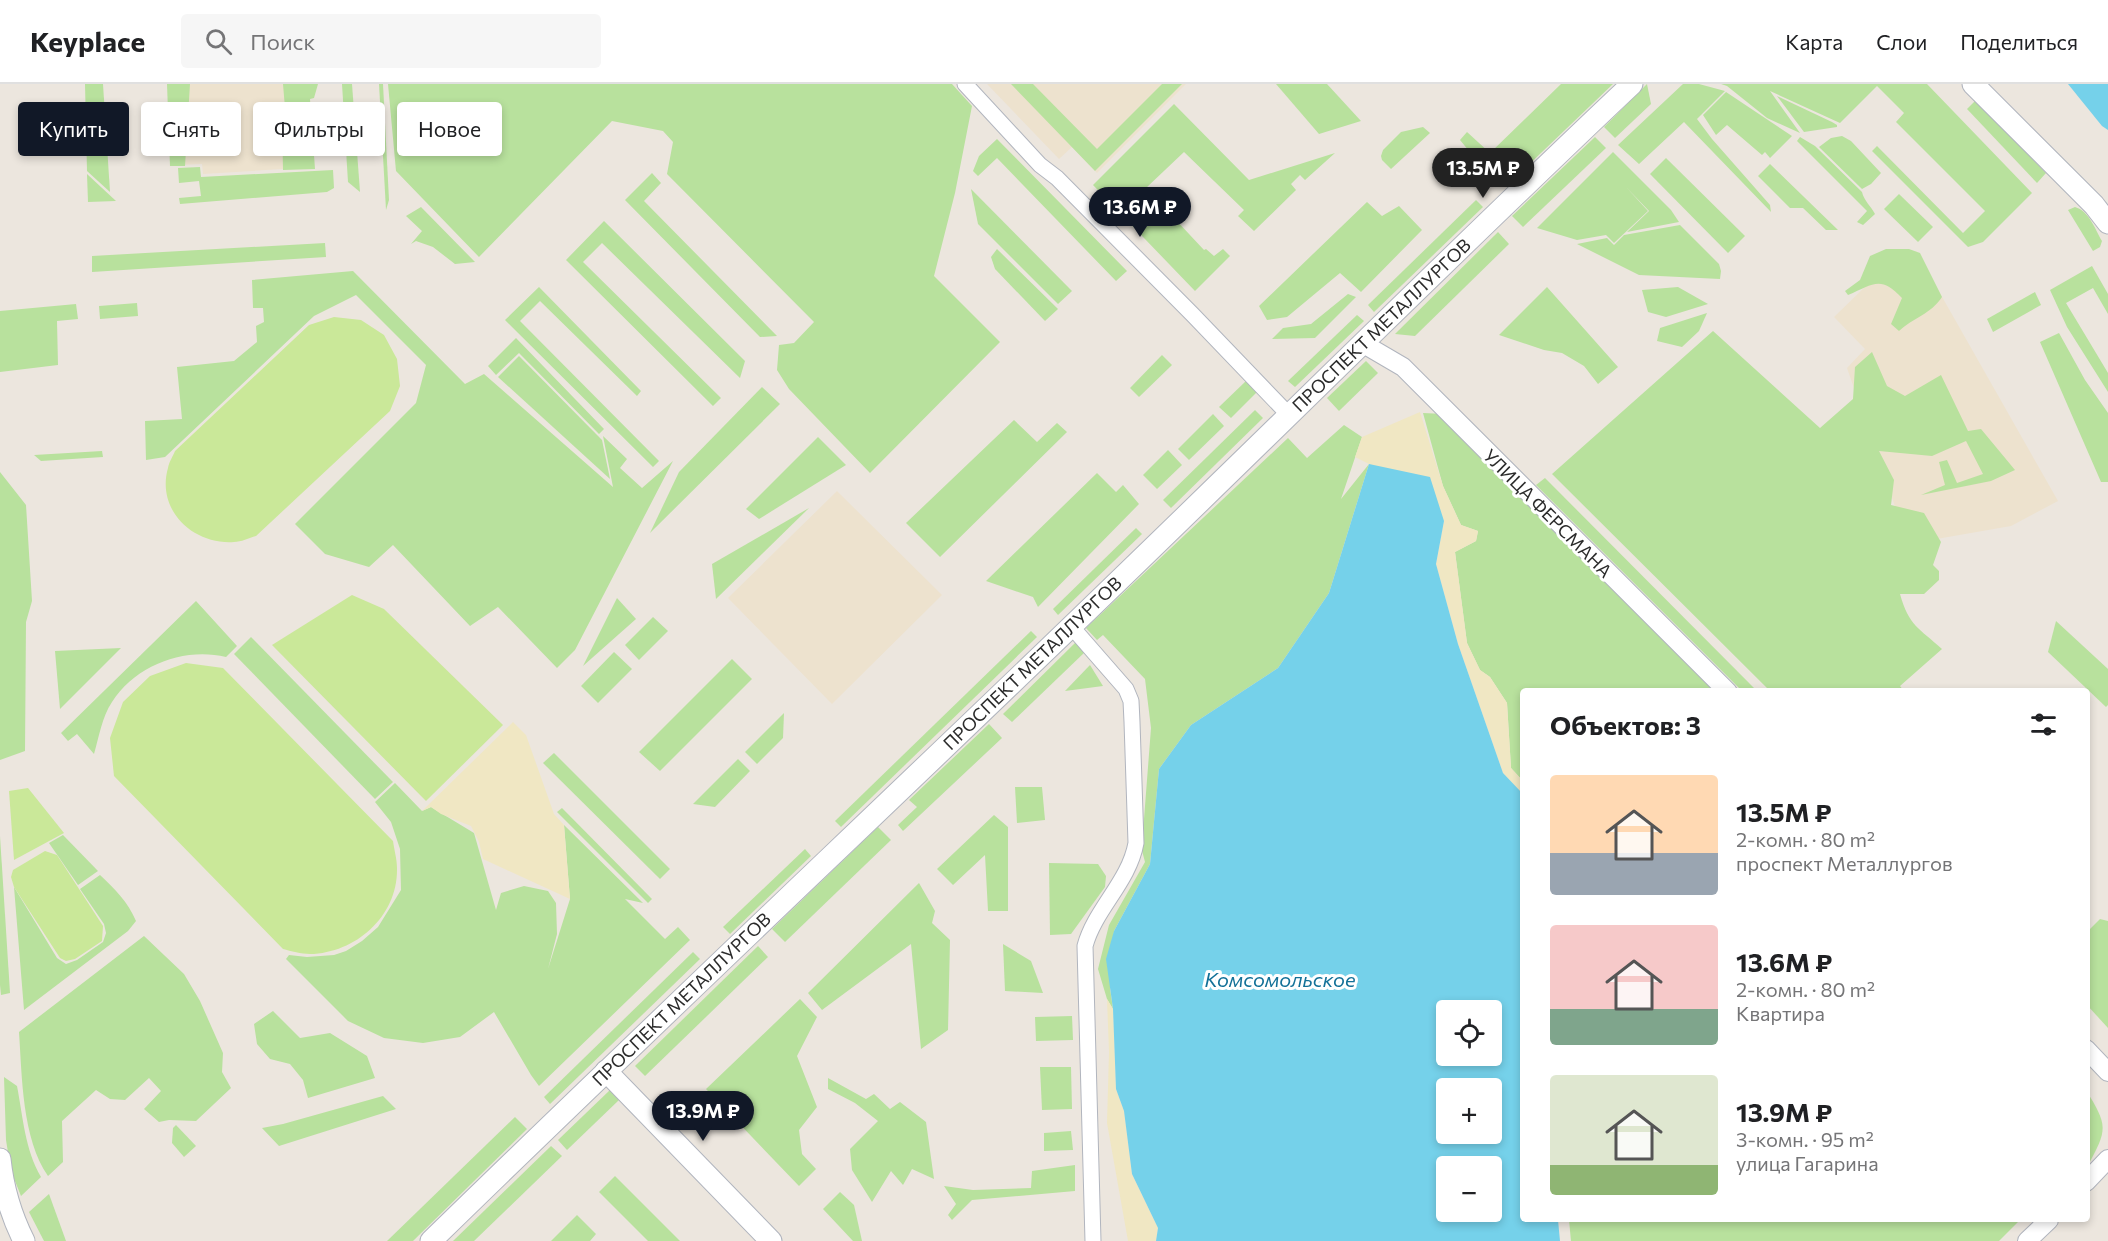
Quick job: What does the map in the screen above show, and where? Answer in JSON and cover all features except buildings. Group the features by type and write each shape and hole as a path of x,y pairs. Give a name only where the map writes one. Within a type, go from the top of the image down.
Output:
{"main road":[{"name":"ПРОСПЕКТ МЕТАЛЛУРГОВ","path":"431,1241 1632,84"},
{"path":"1973,84 2094,205 2108,223"},
{"path":"606,1071 771,1241"},
{"path":"0,1159 12,1216 24,1241"}],"street":[{"path":"965,84 1040,165 1057,178 1288,414"},
{"name":"УЛИЦА ФЕРСМАНА","path":"1362,343 1403,367 1724,688"},
{"path":"1071,626 1126,689 1131,701 1132,722 1136,843 1133,860 1093,923 1085,946 1086,1052 1093,1241"},
{"path":"2090,1053 2108,1072"},
{"path":"2090,1178 2108,1159"},
{"path":"2027,1241 2047,1222"}],"shaded area":[{"path":"172,84 308,84 309,102 253,102 253,156 312,156 313,167 203,174 202,164 176,165 176,156 241,156 241,102 173,102"},
{"path":"987,84 1186,84 1097,173 1072,147 1059,159"},
{"path":"1916,251 2058,501 2011,526 1908,544 1847,368 1865,349 1834,317 1869,283"},
{"path":"837,491 942,595 832,704 728,598"}],"green space":[{"path":"85,84 103,84 104,102 85,102"},
{"path":"167,84 190,84 189,102 168,102"},
{"path":"283,84 318,84 314,98 310,99 310,102 284,102"},
{"path":"342,84 352,84 353,102 343,102"},
{"path":"379,84 383,84 384,102 380,102"},
{"path":"388,84 952,84 972,106 955,193 934,276 1000,342 870,473 789,389 777,370 779,345 794,343 814,322 667,174 673,142 663,131 612,121 479,257 396,171"},
{"path":"1011,84 1033,84 1097,149 1162,84 1182,84 1095,171"},
{"path":"1276,84 1327,84 1361,121 1319,134"},
{"path":"1561,84 1613,84 1516,177 1502,181 1492,179 1460,140 1467,132 1490,153"},
{"path":"1647,84 1651,104 1615,138 1604,127"},
{"path":"1683,84 1699,84 1725,91 1697,119 1770,205 1771,212 1684,122 1639,164 1618,145"},
{"path":"1721,84 1927,84 2032,193 1983,242 1968,247 1872,151 1877,146 1963,233 1985,211 1896,122 1904,113 1877,86 1840,123 1770,91 1800,133 1767,118 1727,86"},
{"path":"1726,92 1792,136 1770,158 1765,152 1762,155 1727,125 1716,135 1703,115"},
{"path":"1777,96 1832,122 1837,127 1804,132"},
{"path":"1976,100 2046,173 2037,183 1967,109"},
{"path":"1174,104 1249,180 1335,153 1305,180 1300,175 1291,184 1296,190 1254,231 1238,216 1244,210 1184,152 1146,188 1204,250 1206,249 1214,256 1223,249 1230,256 1195,291 1093,185"},
{"path":"385,123 389,200 386,210 383,156 385,156"},
{"path":"1423,127 1430,133 1391,169 1382,160 1383,150 1401,132"},
{"path":"1842,136 1851,141 1881,173 1871,184 1862,189 1819,147 1831,138"},
{"path":"1595,137 1606,148 1523,227 1512,216"},
{"path":"1800,137 1815,146 1862,192 1875,214 1863,225 1857,222 1867,211 1797,141"},
{"path":"997,139 1127,271 1116,281 997,158 978,176 973,171 979,156"},
{"path":"1613,152 1671,210 1679,222 1627,232 1649,211 1626,187 1648,211 1614,243 1606,235 1577,240 1537,228"},
{"path":"87,156 108,156 110,192 87,171"},
{"path":"170,156 186,156 185,166 170,166"},
{"path":"283,156 314,156 315,169 283,170"},
{"path":"346,156 357,156 360,192 348,182"},
{"path":"1666,158 1745,236 1728,253 1650,174"},
{"path":"1770,164 1838,230 1826,230 1803,208 1790,208 1758,176"},
{"path":"200,167 201,177 333,170 334,188 327,192 180,204 179,198 201,196 199,181 179,183 178,168"},
{"path":"652,173 661,183 644,201 777,336 760,337 625,200"},
{"path":"87,174 116,201 88,202"},
{"path":"971,189 1072,291 1058,304 978,224"},
{"path":"1899,194 1933,227 1918,242 1884,209"},
{"path":"1476,200 1483,207 1374,312 1368,305"},
{"path":"1367,202 1382,216 1399,206 1422,230 1361,292 1340,273 1287,317 1267,320 1259,306"},
{"path":"421,207 475,262 455,264 433,247 416,241 411,244 422,231 406,216"},
{"path":"2075,207 2088,216 2102,241 2100,247 2093,251 2068,210"},
{"path":"604,221 745,361 740,378 602,243 583,262 721,398 713,406 566,260"},
{"path":"1680,225 1719,264 1720,279 1639,275 1577,244 1607,238 1614,245 1624,235"},
{"path":"1498,232 1509,244 1415,336 1395,334"},
{"path":"325,243 326,257 92,272 92,256"},
{"path":"997,249 1058,309 1045,321 995,269 991,257"},
{"path":"1886,249 1909,249 1920,253 1942,297 1933,308 1899,331 1891,324 1902,298 1895,291 1888,286 1876,284 1848,295 1845,291 1860,280 1870,256"},
{"path":"2092,266 2108,294 2108,314 2093,288 2066,303 2108,373 2108,392 2067,327 2050,290"},
{"path":"353,271 465,384 484,374 613,487 603,436 627,459 620,468 642,488 673,461 575,650 557,668 498,607 470,626 393,545 369,567 325,554 295,524 416,403 426,365 356,295 314,316 165,457 146,460 145,421 182,419 177,367 234,361 257,342 256,326 264,322 263,308 253,308 252,280"},
{"path":"539,287 641,391 637,396 540,301 520,321 659,461 653,467 505,320"},
{"path":"1547,287 1618,367 1598,384 1584,366 1562,353 1544,350 1499,335"},
{"path":"1678,287 1708,304 1666,317 1648,312 1642,290"},
{"path":"2035,292 2041,305 1993,332 1987,319"},
{"path":"1348,294 1356,297 1315,338 1272,339 1283,328 1311,324"},
{"path":"137,303 138,316 100,319 99,306"},
{"path":"76,304 78,319 57,321 58,365 0,372 0,311"},
{"path":"1707,313 1699,331 1682,347 1657,341 1660,328"},
{"path":"1357,315 1364,321 1295,387 1288,381"},
{"path":"334,317 361,320 384,335 397,359 400,386 390,411 256,536 237,542 219,541 205,538 192,531 181,522 167,498 168,468 175,451 309,325"},
{"path":"1713,331 1820,428 1853,399 1855,367 1872,352 1887,386 1905,396 1941,375 1968,431 1981,429 2015,470 1991,481 1921,495 1945,485 1939,462 1947,460 1957,483 1983,474 1966,441 1932,456 1879,451 1894,480 1891,505 1924,513 1941,542 1933,565 1939,571 1939,580 1924,594 1900,594 1911,620 1942,649 1900,686 1902,688 1767,688 1552,474"},
{"path":"2059,333 2085,380 2108,413 2108,482 2101,482 2040,342"},
{"path":"516,338 604,429 599,434 519,353 496,375 488,366"},
{"path":"1162,355 1172,365 1139,397 1130,388"},
{"path":"519,356 602,440 610,479 498,377"},
{"path":"1366,361 1378,373 1339,411 1327,398"},
{"path":"1246,381 1257,392 1231,418 1219,407"},
{"path":"762,387 780,404 650,533 679,472"},
{"path":"1255,410 1263,418 1171,508 1163,500"},
{"path":"1423,413 1444,414 1715,688 1520,688 1520,778 1511,768 1507,703 1490,677 1480,670 1467,643 1455,552 1476,541 1478,531 1461,525 1443,486"},
{"path":"1213,414 1224,426 1189,460 1178,449"},
{"path":"1014,420 1037,442 1057,423 1067,432 940,557 906,523"},
{"path":"1344,425 1362,437 1341,499 1369,464 1329,593 1278,668 1191,725 1159,769 1150,864 1114,931 1110,988 1113,1009 1107,999 1098,969 1109,925 1145,862 1140,843 1151,728 1145,679 1103,635 1097,640 1086,628 1288,438 1307,458"},
{"path":"818,437 846,465 759,519 746,509"},
{"path":"1168,450 1182,465 1157,489 1143,475"},
{"path":"102,451 103,457 41,461 34,455"},
{"path":"0,472 26,505 32,601 26,622 25,751 0,760"},
{"path":"1097,473 1116,492 1123,485 1139,504 1038,607 1033,597 986,581"},
{"path":"1545,478 1754,688 1739,688 1536,485"},
{"path":"809,508 716,599 712,564"},
{"path":"1136,528 1142,534 1058,615 1053,609"},
{"path":"352,595 384,609 503,725 426,801 272,645"},
{"path":"617,598 636,619 583,666"},
{"path":"196,601 237,646 226,657 194,655 178,657 162,662 134,678 112,702 103,721 94,754 77,734 68,741 61,733"},
{"path":"653,617 668,631 639,660 625,645"},
{"path":"2056,621 2108,669 2108,705 2106,707 2090,692 2090,688 2086,688 2048,652"},
{"path":"1031,631 1037,637 841,827 835,821"},
{"path":"251,637 393,782 375,799 234,654"},
{"path":"1076,642 1085,652 1012,722 1003,714"},
{"path":"121,648 60,709 55,651"},
{"path":"614,652 632,669 598,703 581,686"},
{"path":"732,659 752,679 660,771 639,752"},
{"path":"186,663 223,668 393,841 397,868 390,902 371,929 358,939 327,952 307,954 283,949 114,776 110,738 123,702 150,676"},
{"path":"1090,665 1103,686 1065,691"},
{"path":"784,713 783,738 757,764 745,752"},
{"path":"989,724 1002,738 903,831 898,825 917,807 909,800"},
{"path":"554,753 670,869 660,879 543,763"},
{"path":"738,759 750,771 715,807 693,804"},
{"path":"395,783 422,811 431,807 474,833 496,910 501,893 524,886 548,891 556,903 557,934 548,969 570,899 564,825 643,903 625,899 665,939 678,927 690,940 539,1086 494,1012 460,1037 423,1043 384,1038 348,1021 286,959 289,955 307,957 334,955 346,951 378,927 401,890 400,849 391,822 375,802"},
{"path":"1015,787 1042,787 1045,820 1017,823"},
{"path":"28,788 64,833 14,860 9,791"},
{"path":"562,808 652,899 648,903 557,812"},
{"path":"994,815 1008,827 1008,911 988,911 985,855 953,885 937,869"},
{"path":"878,827 891,840 785,942 772,929"},
{"path":"63,835 98,871 78,885 49,843"},
{"path":"0,836 10,993 1,995 0,985"},
{"path":"805,849 811,856 730,934 723,927"},
{"path":"45,851 57,855 103,926 102,941 75,959 66,961 60,958 14,887 11,877 13,870"},
{"path":"1049,863 1098,864 1106,876 1105,887 1071,934 1050,935"},
{"path":"100,875 121,896 136,921 128,931 24,1010 14,887 57,958 66,964 77,960 103,942 106,933 104,924 80,889"},
{"path":"919,883 935,911 932,923 950,940 948,1030 921,1049 911,944 822,1010 808,993"},
{"path":"2100,919 2108,921 2108,1028 2090,1008 2090,929"},
{"path":"144,936 184,974 200,1001 223,1053 222,1072 231,1088 196,1121 159,1122 144,1109 161,1091 149,1078 125,1100 110,1099 96,1090 62,1121 63,1162 48,1176 39,1161 28,1126 19,1032"},
{"path":"1003,944 1031,961 1043,993 1005,991"},
{"path":"758,946 768,957 645,1076 635,1066"},
{"path":"693,952 700,959 550,1104 544,1097"},
{"path":"800,999 817,1017 797,1056 817,1107 799,1130 802,1154 816,1169 799,1186 706,1089"},
{"path":"273,1011 300,1038 330,1033 367,1056 375,1078 308,1098 303,1080 290,1064 270,1059 257,1044 254,1024"},
{"path":"1072,1016 1073,1040 1036,1041 1035,1017"},
{"path":"1040,1067 1071,1067 1072,1109 1042,1110"},
{"path":"4,1077 17,1086 28,1145 41,1177 21,1196 11,1171 6,1140"},
{"path":"828,1078 866,1099 874,1094 890,1109 900,1102 926,1122 934,1179 912,1169 903,1185 891,1171 872,1202 852,1170 850,1149 878,1121 855,1103 828,1089"},
{"path":"610,1090 619,1100 567,1150 558,1140"},
{"path":"383,1096 396,1109 279,1146 262,1128 283,1124"},
{"path":"2090,1097 2102,1120 2103,1128 2099,1144 2090,1161"},
{"path":"515,1117 527,1129 413,1241 387,1241"},
{"path":"176,1125 196,1146 184,1157 172,1143 173,1128"},
{"path":"1071,1131 1073,1150 1044,1151 1044,1133"},
{"path":"551,1146 562,1156 474,1241 453,1241"},
{"path":"1075,1165 1075,1191 972,1200 952,1220 948,1215 956,1204 944,1186 973,1190 1031,1188 1032,1171"},
{"path":"615,1176 680,1241 648,1241 599,1192"},
{"path":"840,1192 854,1205 862,1241 853,1241 823,1209"},
{"path":"49,1194 66,1241 44,1241 29,1212"},
{"path":"577,1215 596,1234 590,1241 551,1241"},
{"path":"1569,1222 2018,1222 1999,1241 1571,1241"}],"sand":[{"path":"1420,412 1443,486 1461,525 1478,531 1476,541 1455,552 1467,643 1480,670 1490,677 1507,703 1511,768 1520,778 1520,791 1503,773 1458,644 1436,564 1444,521 1369,464 1355,457 1362,437"},
{"path":"513,722 526,735 554,814 564,825 570,899 483,859 479,842 471,826 441,814 431,807 422,811"},
{"path":"1107,999 1113,1009 1116,1089 1124,1111 1132,1174 1158,1228 1156,1241 1128,1241 1107,1123 1109,1052"}],"water":[{"path":"2068,84 2108,84 2108,130 2102,126"},
{"name":"Комсомольское","path":"1369,464 1430,477 1444,521 1436,564 1458,644 1503,773 1520,791 1520,1222 1558,1222 1560,1241 1156,1241 1158,1228 1132,1174 1124,1111 1116,1089 1113,1009 1106,959 1114,931 1150,864 1159,769 1191,725 1278,668 1329,593"}]}
